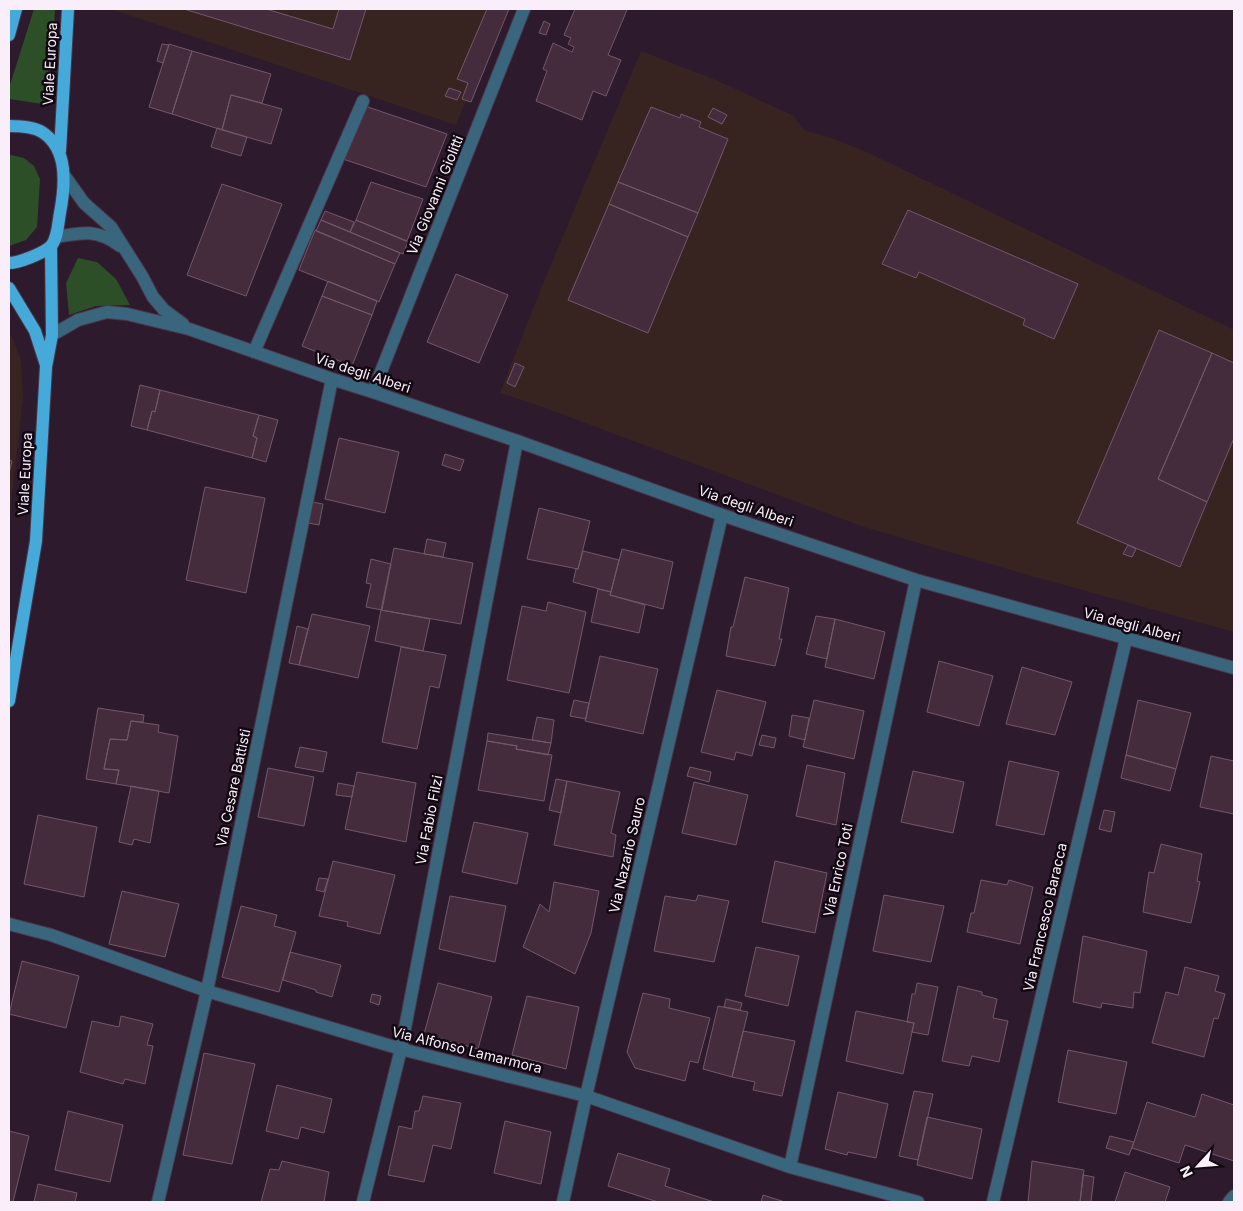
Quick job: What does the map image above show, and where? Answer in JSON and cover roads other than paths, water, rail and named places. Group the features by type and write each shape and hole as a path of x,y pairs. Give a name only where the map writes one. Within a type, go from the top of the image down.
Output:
{"main road":[{"path":"9,35 16,9"},
{"name":"Viale Europa","path":"9,700 36,541 46,367 52,335 53,242 62,204 64,175 60,151 68,9"},
{"path":"9,126 42,132 60,151"},
{"path":"9,263 33,256 53,242"},
{"name":"Viale Europa","path":"9,288 35,331 46,367"}],"street":[{"name":"Via Giovanni Giolitti","path":"373,392 524,9"},
{"path":"254,352 363,101"},
{"name":"Via degli Alberi","path":"64,175 84,203 111,227 153,297 164,310 189,329"},
{"name":"Via degli Alberi","path":"53,242 77,233 92,233 108,237 126,250"},
{"name":"Via degli Alberi","path":"52,335 78,320 107,312 127,314 189,329 518,441 722,514 916,580 1234,668"},
{"name":"Via Cesare Battisti","path":"158,1202 207,991 332,379"},
{"name":"Via Fabio Filzi","path":"363,1202 401,1049 518,441"},
{"name":"Via Nazario Sauro","path":"563,1202 722,514"},
{"name":"Via Enrico Toti","path":"790,1167 916,580"},
{"name":"Via Francesco Baracca","path":"992,1202 1126,639"},
{"name":"Via Alfonso Lamarmora","path":"9,924 51,935 207,991 401,1049 586,1096 790,1167 918,1202"},
{"path":"1229,1202 1234,1196"}]}
